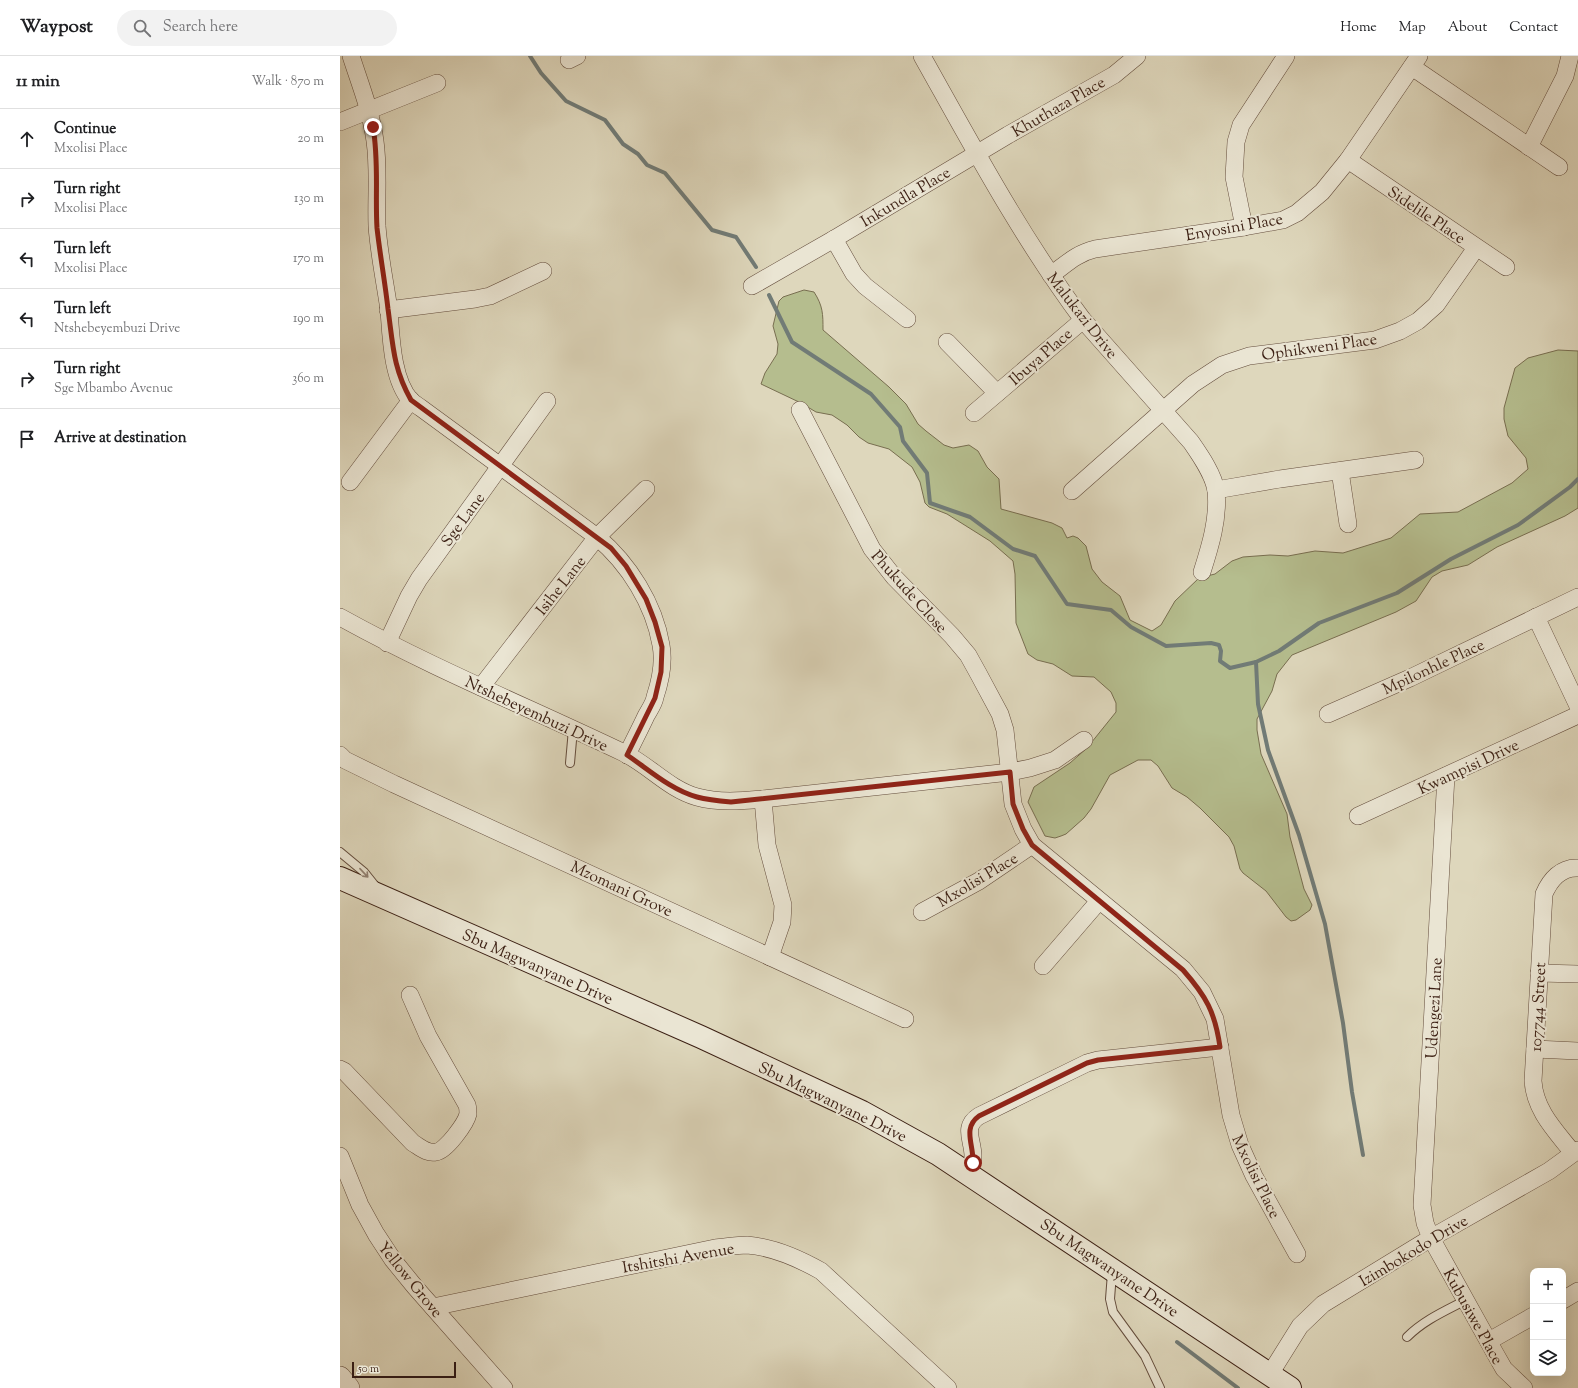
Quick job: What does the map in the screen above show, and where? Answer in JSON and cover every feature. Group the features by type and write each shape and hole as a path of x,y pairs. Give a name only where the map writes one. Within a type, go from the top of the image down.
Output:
{"main road":[{"name":"Sbu Magwanyane Drive","path":"340,878 700,1037 862,1112 938,1154 1290,1388"}],"street":[{"path":"351,56 369,110 377,159 378,228 392,346 400,379 411,400 611,548 626,566 646,599 655,622 662,647 661,672 655,698 627,755"},
{"name":"Malukazi Drive","path":"922,56 1013,216 1051,275 1083,320 1191,442 1203,459 1216,490 1216,512 1213,531 1202,572"},
{"name":"Khuthaza Place","path":"977,153 1114,74 1137,56"},
{"path":"1244,226 1234,177 1236,142 1241,125 1286,56"},
{"path":"1529,147 1565,76 1570,56"},
{"path":"1416,61 1559,168"},
{"name":"Enyosini Place","path":"1051,275 1085,251 1283,220 1297,213 1322,192 1348,160 1416,61"},
{"path":"340,122 437,83"},
{"name":"Inkundla Place","path":"752,286 834,239 977,153"},
{"name":"Sidelile Place","path":"1348,160 1506,267"},
{"path":"834,239 854,274 865,286 907,319"},
{"name":"Ophikweni Place","path":"1072,491 1193,384 1216,369 1236,359 1249,356 1375,340 1400,331 1418,321 1436,305 1476,248"},
{"path":"388,310 475,300 490,296 543,271"},
{"name":"Ibuya Place","path":"974,413 1083,320"},
{"name":"Ibuya Place","path":"947,342 997,393"},
{"path":"350,482 411,400"},
{"name":"Sge Lane","path":"387,643 409,596 419,579 547,402"},
{"name":"Phukude Close","path":"800,410 872,549 894,577 968,655 1000,714 1005,730 1010,772"},
{"path":"1216,490 1280,479 1415,460"},
{"path":"1340,471 1348,524"},
{"name":"Isihe Lane","path":"481,687 597,537 646,489"},
{"name":"Mpilonhle Place","path":"1328,714 1410,678 1578,597"},
{"name":"Ntshebeyembuzi Drive","path":"340,617 387,643 627,755 675,788 695,797 711,800 731,802 1010,772 1030,768 1055,760 1084,740"},
{"path":"1536,617 1578,706"},
{"name":"Kwampisi Drive","path":"1358,816 1578,715"},
{"name":"Mzomani Grove","path":"340,755 346,760 394,784 905,1019"},
{"name":"Mxolisi Place","path":"1010,772 1013,804 1023,829 1032,845 1183,970 1202,992 1215,1019 1231,1115 1240,1145 1254,1176 1297,1254"},
{"name":"Udengezi Lane","path":"1431,1238 1425,1223 1422,1205 1446,776"},
{"path":"763,799 767,845 783,905 782,922 770,957"},
{"name":"Mxolisi Place","path":"922,912 979,881 1032,845"},
{"name":"107744 Street","path":"1576,1151 1543,1115 1538,1106 1534,1089 1544,894 1555,876 1568,869 1578,868"},
{"path":"1043,966 1099,901"},
{"path":"1539,973 1578,974"},
{"path":"340,1069 344,1071 413,1143 426,1151 436,1152 444,1149 450,1143 468,1115 468,1105 428,1036 410,995"},
{"path":"969,1174 973,1156 969,1134 970,1127 972,1120 979,1116 1087,1063 1098,1060 1220,1047"},
{"path":"1535,1049 1578,1051"},
{"name":"Izimbokodo Drive","path":"1270,1374 1300,1326 1323,1304 1431,1238 1549,1171 1576,1151"},
{"name":"Yellow Grove","path":"340,1156 360,1205 376,1234 393,1260 504,1388"},
{"name":"Kubusiwe Place","path":"1431,1238 1504,1369 1524,1388"},
{"name":"Itshitshi Avenue","path":"433,1307 715,1248 747,1245 770,1249 798,1258 821,1271 948,1388"},
{"path":"1566,1298 1578,1291"},
{"path":"1489,1341 1530,1318"},
{"path":"340,1377 350,1388"}],"lane":[{"path":"570,763 573,729"},
{"path":"340,852 364,872 385,898"},
{"path":"1112,1269 1110,1299 1113,1312 1145,1356 1160,1388"},
{"path":"1407,1337 1418,1326 1427,1320 1466,1300"}],"green space":[{"path":"804,290 814,292 821,306 823,315 823,330 889,387 906,404 918,424 944,445 953,448 969,445 978,451 987,467 999,479 1001,509 1052,523 1062,528 1067,538 1073,536 1078,538 1086,546 1092,569 1102,582 1120,596 1130,620 1152,631 1161,625 1175,601 1199,578 1215,574 1232,561 1243,557 1270,555 1288,556 1315,551 1343,553 1391,538 1420,514 1458,512 1512,483 1528,469 1526,458 1508,436 1504,419 1504,408 1515,368 1528,358 1558,350 1578,351 1578,508 1565,516 1497,547 1468,565 1442,571 1432,577 1416,601 1396,612 1292,655 1277,674 1272,691 1257,719 1257,730 1261,754 1287,814 1290,837 1304,889 1312,905 1310,910 1296,920 1291,921 1286,917 1266,891 1240,869 1234,846 1229,837 1200,808 1187,797 1172,788 1158,766 1151,760 1138,760 1110,775 1091,809 1084,818 1066,834 1055,838 1045,836 1028,802 1034,787 1070,763 1087,748 1116,712 1116,703 1111,692 1094,677 1072,676 1053,664 1037,660 1028,654 1016,623 1015,574 1013,561 990,541 947,514 929,507 925,503 920,482 912,467 889,449 868,443 859,437 847,425 832,415 816,412 801,403 761,384 765,373 777,354 778,344 773,326 779,301 783,297"}],"waterway":[{"path":"530,56 541,73 566,101 605,120 623,144 638,154 647,165 665,173 712,230 736,237 756,267"},
{"path":"769,295 792,342 871,394 900,427 903,441 927,473 930,503 970,517 1013,549 1035,556 1067,604 1111,610 1131,627 1166,646 1211,643 1219,645 1221,651 1220,661 1230,668 1256,662 1279,651 1319,623 1397,593 1451,559 1518,525 1570,487 1578,479"},
{"path":"1256,662 1258,704 1268,750 1299,835 1325,924 1343,1023 1352,1092 1363,1155"},
{"path":"1177,1342 1238,1388"}],"route":[{"path":"373,127 377,159 376,192 378,228 392,346 400,379 411,400 611,548 626,566 646,599 655,622 662,647 661,672 655,698 627,755 675,788 695,797 731,802 1010,772 1013,804 1023,829 1032,845 1183,970 1202,992 1215,1019 1220,1047 1109,1058 1087,1063 972,1120 969,1134 973,1163"}]}
